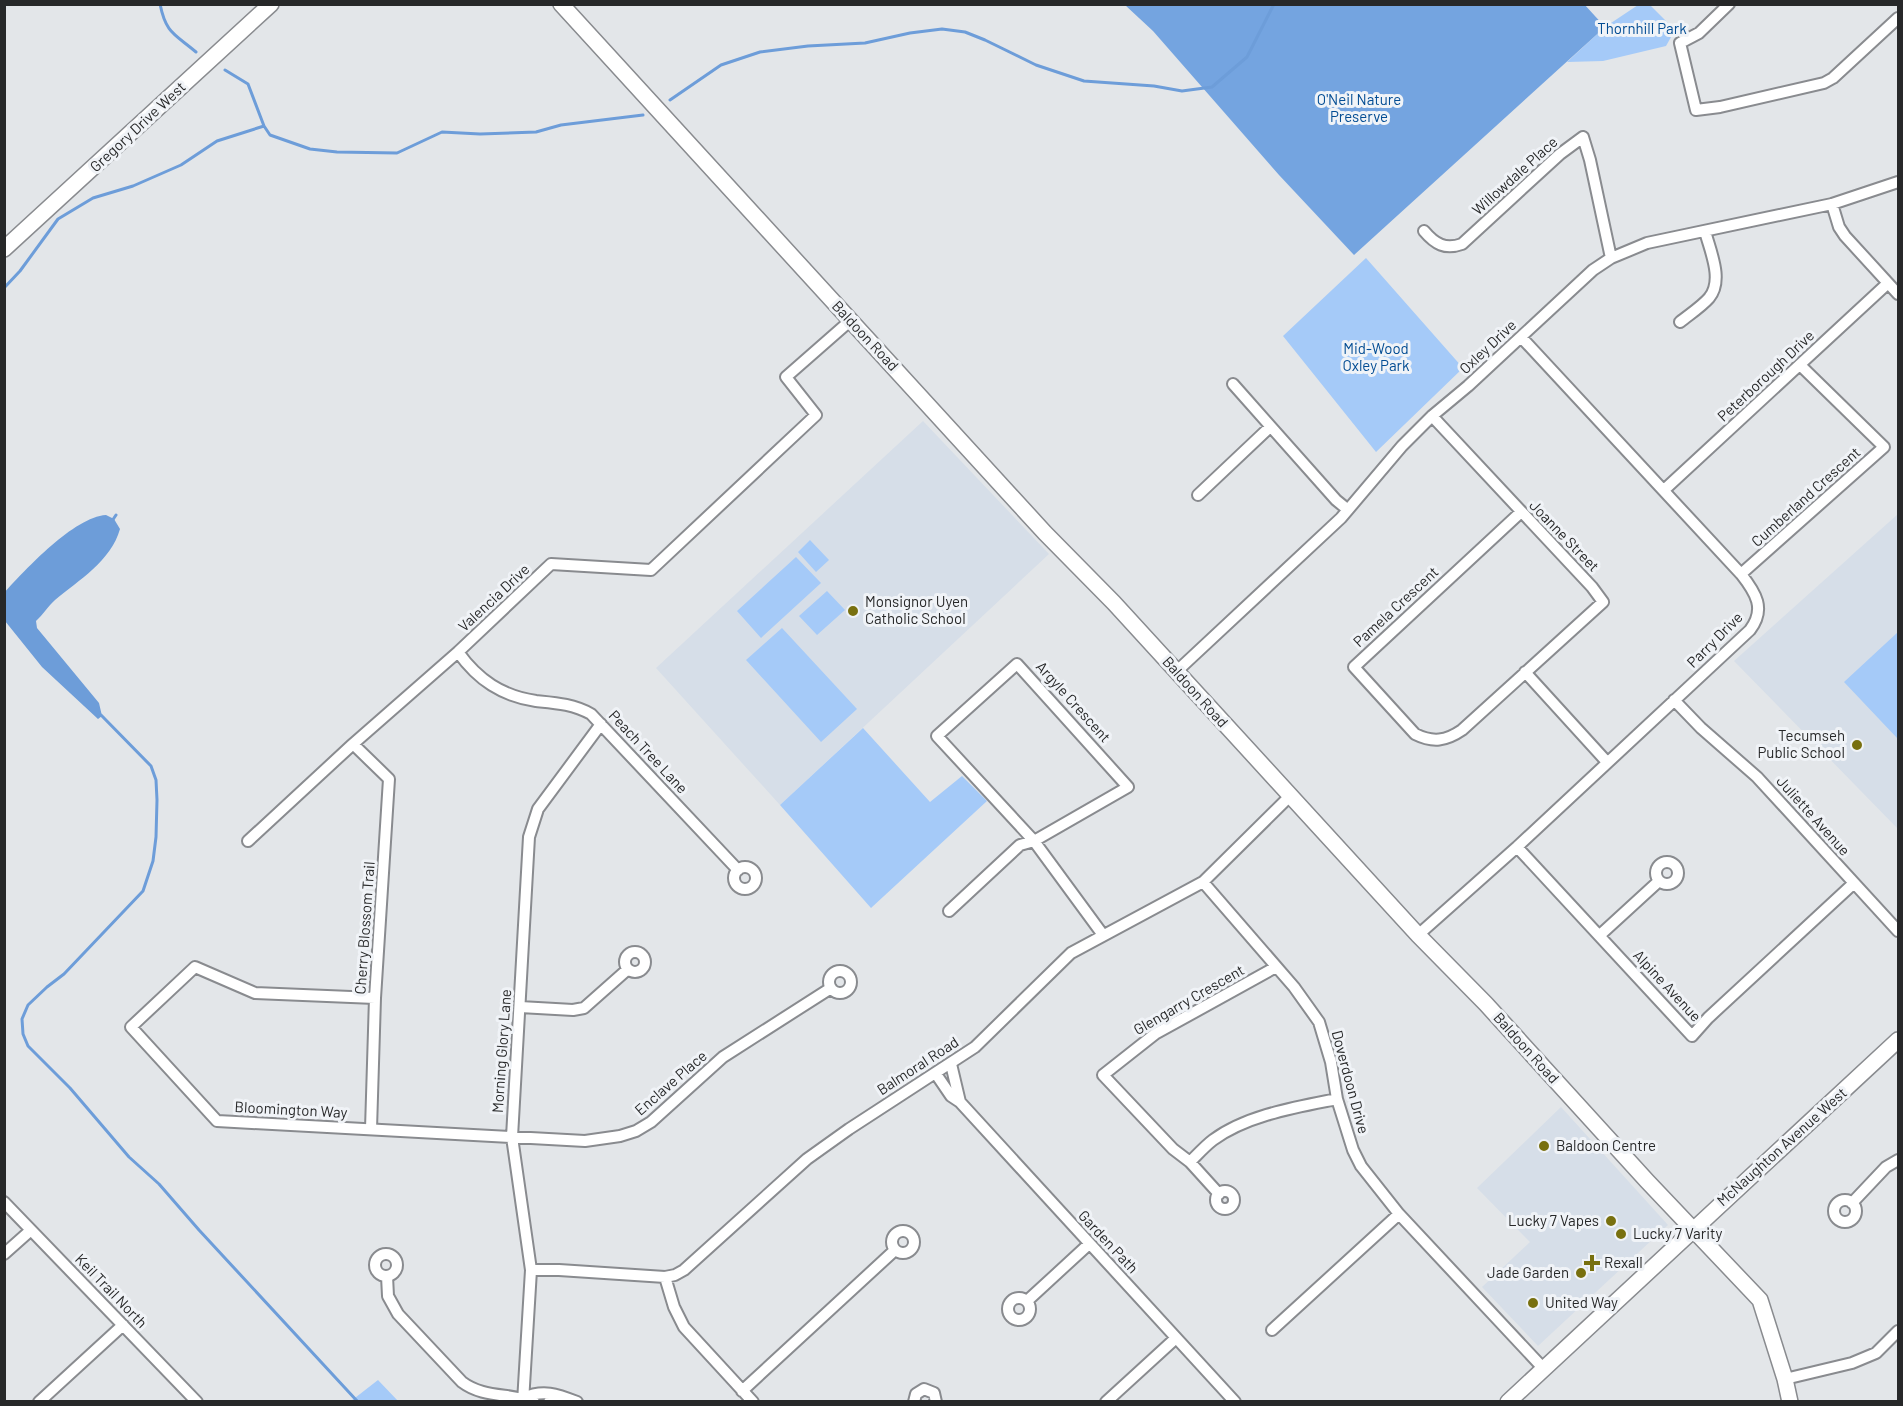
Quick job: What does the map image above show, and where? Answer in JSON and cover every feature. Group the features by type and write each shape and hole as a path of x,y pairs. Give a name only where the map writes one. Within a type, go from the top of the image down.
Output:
{"street":[{"name":"Gregory Drive West","path":"4,249 271,4"},
{"name":"Baldoon Road","path":"561,4 1045,533 1114,603 1418,935 1760,1300 1790,1401"},
{"path":"1730,4 1699,33 1680,44 1696,110 1720,107 1824,83 1833,78 1897,22"},
{"name":"Willowdale Place","path":"1424,231 1439,245 1447,247 1462,244 1560,154 1583,137 1611,258"},
{"name":"Oxley Drive","path":"1177,671 1341,518 1402,446 1432,416 1593,270 1611,258 1647,243 1832,204 1899,182"},
{"path":"1832,204 1839,227 1887,284 1899,294"},
{"path":"1680,322 1708,299 1717,281 1705,231"},
{"name":"Peterborough Drive","path":"1664,490 1887,284"},
{"name":"Valencia Drive","path":"248,841 353,744 458,652 551,564 651,570 816,415 786,377 851,320"},
{"name":"Parry Drive","path":"1418,935 1517,847 1755,624 1759,609 1754,591 1741,574 1521,337"},
{"name":"Cumberland Crescent","path":"1741,574 1884,447 1800,365"},
{"path":"1233,384 1336,500 1347,509"},
{"name":"Joanne Street","path":"1432,416 1592,587 1603,602 1525,672"},
{"path":"1198,495 1270,427"},
{"name":"Pamela Crescent","path":"1521,512 1354,668 1415,734 1426,740 1441,741 1462,730 1525,672"},
{"name":"Peach Tree Lane","path":"458,652 469,668 495,688 514,697 577,707 591,714 738,870"},
{"name":"Argyle Crescent","path":"1034,841 1128,787 1017,664 937,736 1034,841 1103,935"},
{"path":"1525,672 1607,762"},
{"name":"Juliette Avenue","path":"1674,700 1701,728 1757,777 1899,931"},
{"name":"Morning Glory Lane","path":"527,1400 531,1270 512,1137 530,837 532,822 545,797 602,724"},
{"name":"Cherry Blossom Trail","path":"353,744 389,779 375,998 371,1129"},
{"name":"Balmoral Road","path":"665,1277 684,1270 807,1159 975,1047 1071,953 1203,882 1290,796"},
{"path":"950,911 1020,845 1034,841"},
{"name":"Alpine Avenue","path":"1517,847 1692,1036 1708,1018 1854,883"},
{"path":"1600,935 1659,881"},
{"name":"Doverdoon Drive","path":"1203,882 1294,987 1319,1022 1331,1062 1337,1098 1353,1150 1361,1167 1399,1214 1543,1368"},
{"name":"Bloomington Way","path":"375,998 255,993 195,967 131,1027 217,1121 512,1137"},
{"name":"Glengarry Crescent","path":"1220,1194 1190,1162 1173,1149 1103,1075 1155,1034 1276,967"},
{"path":"520,1007 573,1010 584,1008 627,969"},
{"name":"Enclave Place","path":"512,1137 585,1141 604,1140 636,1131 651,1122 723,1057 831,988"},
{"name":"McNaughton Avenue West","path":"1508,1401 1899,1040"},
{"name":"Garden Path","path":"951,1064 960,1102"},
{"name":"Garden Path","path":"936,1074 951,1096 960,1102 1235,1401"},
{"path":"1190,1162 1212,1141 1242,1125 1273,1112 1337,1098"},
{"path":"1852,1203 1886,1167 1899,1160"},
{"name":"Keil Trail North","path":"4,1202 197,1401"},
{"path":"1272,1330 1399,1214"},
{"path":"4,1254 31,1230"},
{"path":"1027,1301 1089,1244"},
{"path":"742,1391 895,1250"},
{"path":"531,1270 665,1277 674,1306 684,1327 753,1401"},
{"path":"387,1276 388,1296 398,1314 462,1382 484,1393 527,1400 537,1392 556,1394 577,1401"},
{"path":"39,1401 123,1324"},
{"path":"1785,1379 1852,1363 1876,1353 1899,1330"},
{"path":"1106,1401 1176,1338"},
{"path":"914,1401 915,1394 924,1389 934,1392 936,1401"},
{"path":"549,1401 564,1398"}],"shaded area":[{"name":"Monsignor Uyen Catholic School","path":"923,421 1049,554 780,805 656,668"},
{"name":"Tecumseh Public School","path":"1898,514 1898,829 1734,661"},
{"path":"106,515 114,519 120,529 109,551 93,569 52,602 36,621 37,628 99,703 102,716 98,719 42,667 5,621 4,593 65,534 93,518"},
{"path":"1561,1107 1668,1225 1538,1346 1482,1287 1530,1242 1477,1188"}],"green space":[{"name":"O'Neil Nature Preserve","path":"1584,4 1605,27 1354,255 1279,175 1153,31 1125,5"},
{"name":"Thornhill Park","path":"1638,5 1650,5 1675,30 1666,46 1603,61 1567,62 1605,27"},
{"name":"Mid-Wood Oxley Park","path":"1366,258 1463,368 1376,452 1283,336"},
{"path":"810,540 829,560 816,572 798,552"},
{"path":"796,557 821,583 761,638 737,611"},
{"path":"827,591 845,610 817,635 799,616"},
{"path":"782,628 857,709 821,742 746,660"},
{"path":"1898,632 1898,737 1897,738 1844,682"},
{"path":"863,728 930,802 962,776 987,801 871,908 780,805"},
{"path":"378,1380 398,1401 351,1401"}],"waterway":[{"path":"160,4 168,28 196,52"},
{"path":"670,100 721,65 760,52 808,46 865,43 942,29 965,32 1036,65 1084,81 1154,86 1182,91 1212,87 1247,57 1274,4"},
{"path":"225,70 248,84 264,126 270,135 310,149 337,152 397,153 442,132 480,134 536,132 561,125 643,115"},
{"path":"4,288 20,271 58,219 93,198 133,186 181,165 217,141 264,126"},
{"path":"112,521 116,515"},
{"path":"101,715 151,766 156,780 156,837 153,861 143,891 64,974 28,1005 22,1019 23,1034 28,1046 70,1088 129,1157 159,1184 358,1402"}],"place":[{"name":"Monsignor Uyen Catholic School","path":"853,611"},
{"name":"Tecumseh Public School","path":"1857,745"},
{"name":"Baldoon Centre","path":"1544,1146"},
{"name":"Lucky 7 Vapes","path":"1611,1221"},
{"name":"Lucky 7 Varity","path":"1621,1234"},
{"name":"Rexall","path":"1592,1263"},
{"name":"Jade Garden","path":"1581,1273"},
{"name":"United Way","path":"1533,1303"}]}
